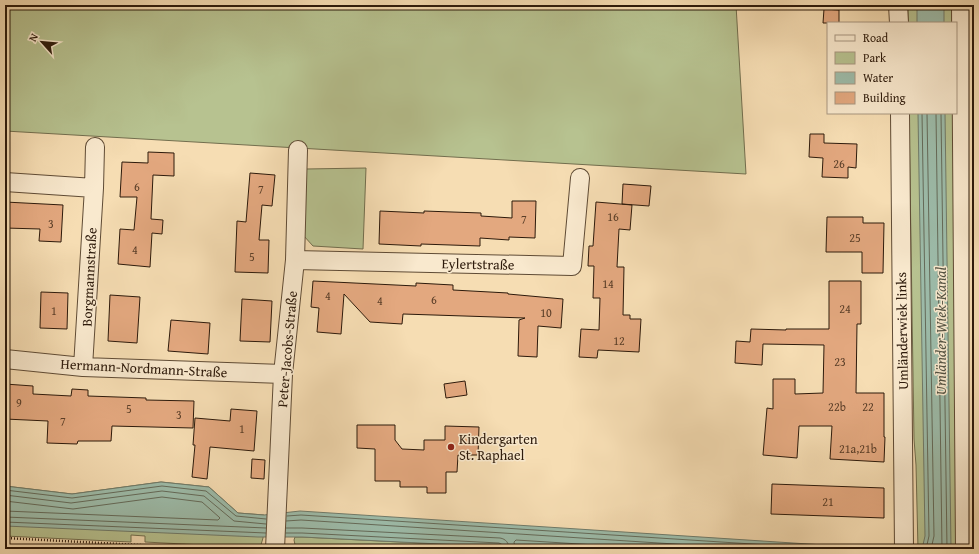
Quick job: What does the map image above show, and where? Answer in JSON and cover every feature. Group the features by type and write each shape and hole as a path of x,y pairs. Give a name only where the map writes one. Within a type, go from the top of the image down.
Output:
{"street":[{"path":"898,5 899,22"},
{"path":"961,5 968,25 965,549"},
{"name":"Umländerwiek links","path":"900,114 904,549"},
{"name":"Borgmannstraße","path":"83,366 94,188 95,147"},
{"name":"Peter-Jacobs-Straße","path":"276,545 283,374 295,260 298,150"},
{"name":"Eylertstraße","path":"295,260 572,266 580,178"},
{"path":"5,182 94,188"},
{"name":"Hermann-Nordmann-Straße","path":"5,359 83,366 283,374"}],"path":[{"path":"5,538 216,549"}],"green space":[{"path":"5,5 736,5 746,174 5,131"},
{"path":"908,5 952,5 952,22 908,22"},
{"path":"909,114 953,114 958,549 918,549 914,439"},
{"path":"366,168 363,249 313,246 303,235 306,169"},
{"path":"161,482 209,487 238,513 264,515 263,538 260,548 145,542 145,536 131,535 131,542 5,536 5,486 72,494"},
{"path":"295,537 538,549 296,549 294,540"}],"water":[{"path":"917,5 944,5 944,22 917,22"},
{"name":"Umländer-Wiek-Kanal","path":"918,114 945,114 951,549 922,549 925,536"},
{"path":"161,482 209,487 238,513 264,515 300,511 879,549 538,549 302,537 258,537 5,526 5,486 72,494"}],"building":[{"path":"824,9 839,10 839,22 823,23"},
{"path":"810,134 824,134 824,143 857,144 856,168 848,167 848,178 822,177 823,158 809,157"},
{"path":"148,152 174,153 174,176 153,175 151,219 163,220 162,234 152,233 150,267 118,264 120,229 134,230 137,197 120,197 122,162 148,163"},
{"path":"250,173 275,175 272,206 262,205 259,240 269,240 268,273 235,272 237,221 246,222"},
{"path":"623,184 651,186 649,206 622,204"},
{"path":"512,201 536,201 535,238 509,237 509,240 480,238 480,246 379,244 380,211 481,213 481,216 512,218"},
{"path":"5,202 63,205 61,242 39,241 40,229 5,228"},
{"path":"596,202 632,205 630,230 619,229 617,267 624,267 623,315 630,315 630,319 641,319 639,352 598,350 597,358 579,357 581,329 599,330 600,298 593,298 594,266 588,266 589,246 593,246"},
{"path":"827,217 863,217 863,223 884,223 883,273 862,273 862,252 826,252"},
{"path":"313,281 416,286 416,283 453,285 453,290 508,293 563,299 561,328 538,326 537,357 518,356 519,320 525,318 403,314 402,324 370,322 344,294 341,334 317,332 319,308 311,307"},
{"path":"829,281 861,281 861,324 857,324 856,393 884,393 884,462 830,459 832,426 799,426 797,458 763,455 767,408 773,409 773,379 795,379 795,394 823,393 824,345 763,344 762,365 735,363 736,341 750,342 751,329 829,329"},
{"path":"41,292 68,293 67,329 40,328"},
{"path":"110,295 140,297 137,343 108,341"},
{"path":"242,299 272,301 270,342 240,341"},
{"path":"171,320 210,323 208,354 168,351"},
{"path":"465,381 467,395 446,398 444,384"},
{"path":"5,384 33,386 33,394 71,396 72,389 88,390 88,396 146,398 146,400 194,401 193,428 112,426 111,441 78,441 77,444 47,443 48,421 5,419"},
{"path":"231,409 257,411 254,451 210,447 207,479 192,477 195,445 193,445 195,418 230,421"},
{"name":"Kindergarten St. Raphael","path":"357,425 395,425 395,440 402,449 424,450 424,440 445,440 445,426 479,427 478,455 458,455 457,472 446,472 446,493 427,493 427,487 400,487 400,481 375,481 375,449 357,448"},
{"path":"252,459 265,460 264,479 251,478"},
{"path":"772,484 884,488 884,518 771,514"}],"place":[{"name":"Kindergarten St. Raphael","path":"451,447"}]}
